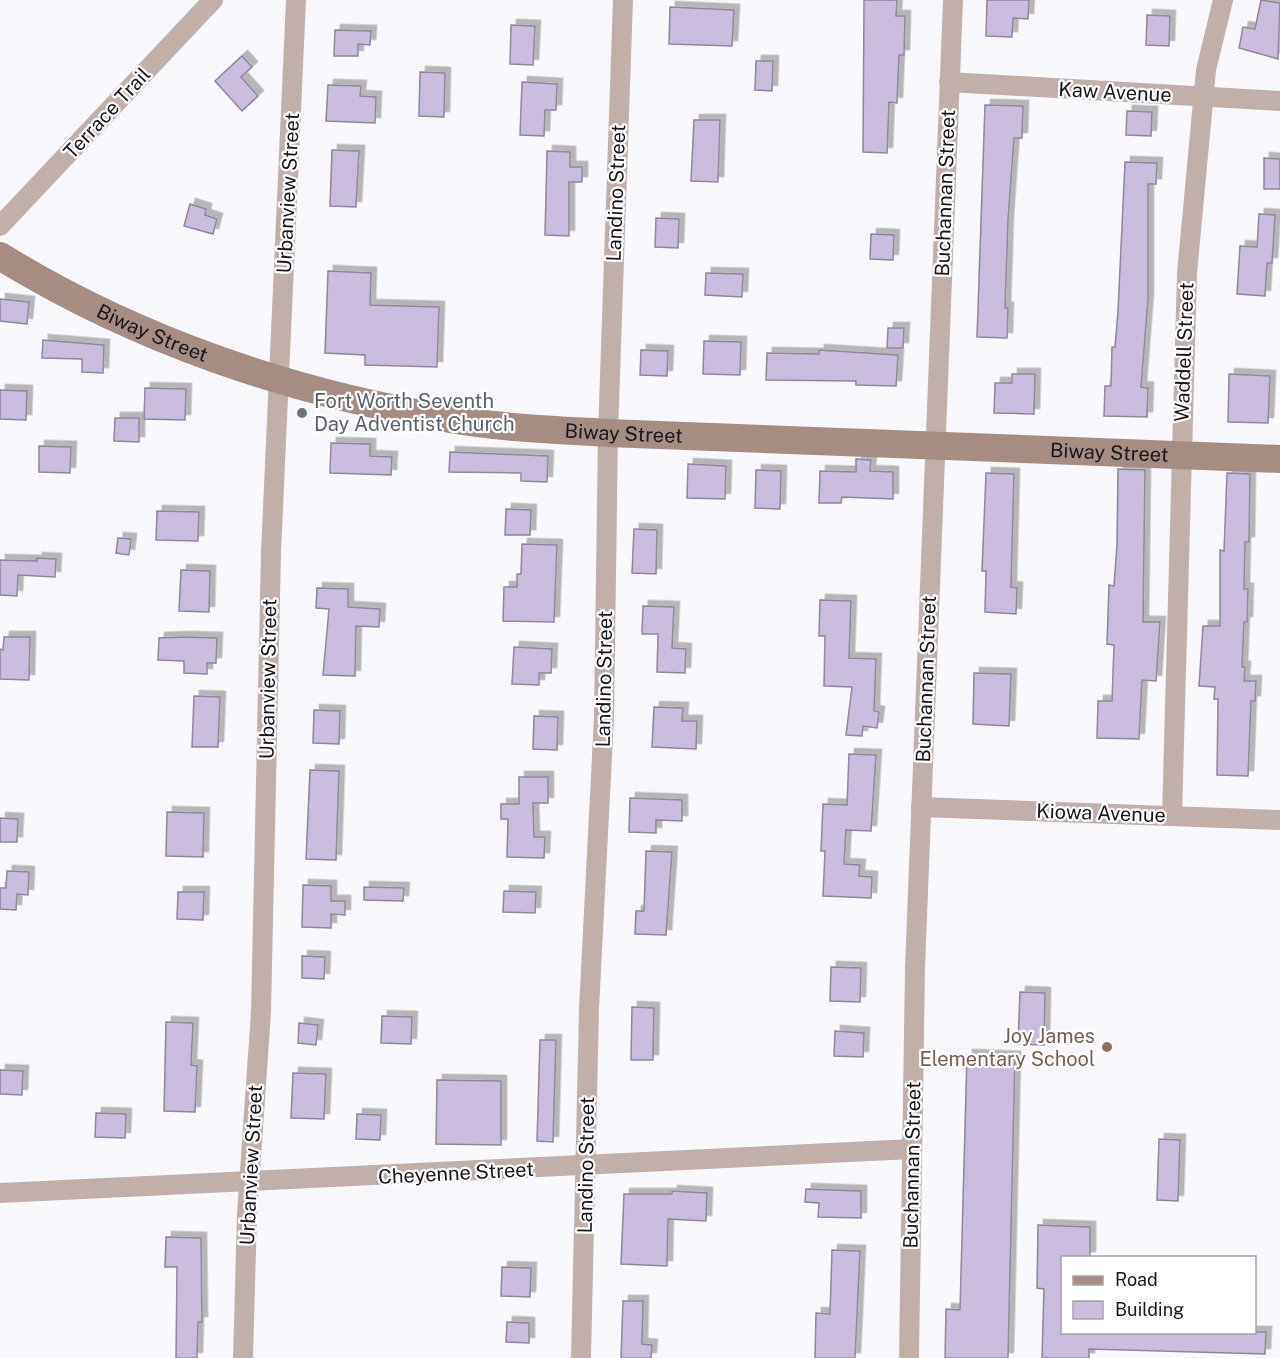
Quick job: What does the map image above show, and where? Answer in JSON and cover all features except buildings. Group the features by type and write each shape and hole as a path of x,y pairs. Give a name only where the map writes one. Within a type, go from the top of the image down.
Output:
{"street":[{"name":"Terrace Trail","path":"0,226 213,0"},
{"name":"Urbanview Street","path":"243,1358 249,1182 261,1012 271,552 296,0"},
{"name":"Landino Street","path":"581,1358 589,1009 604,717 608,433 623,0"},
{"name":"Buchannan Street","path":"909,1358 921,807 953,0"},
{"name":"Waddell Street","path":"1172,816 1187,273 1206,70 1223,0"},
{"name":"Kaw Avenue","path":"950,82 1280,101"},
{"name":"Biway Street","path":"0,256 50,286 187,349 279,381 450,419 541,429 608,433 1280,459"},
{"name":"Kiowa Avenue","path":"921,807 1280,820"},
{"name":"Cheyenne Street","path":"0,1193 912,1149"}],"place":[{"name":"Fort Worth Seventh Day Adventist Church","path":"302,413"},
{"name":"Joy James Elementary School","path":"1107,1047"}]}
